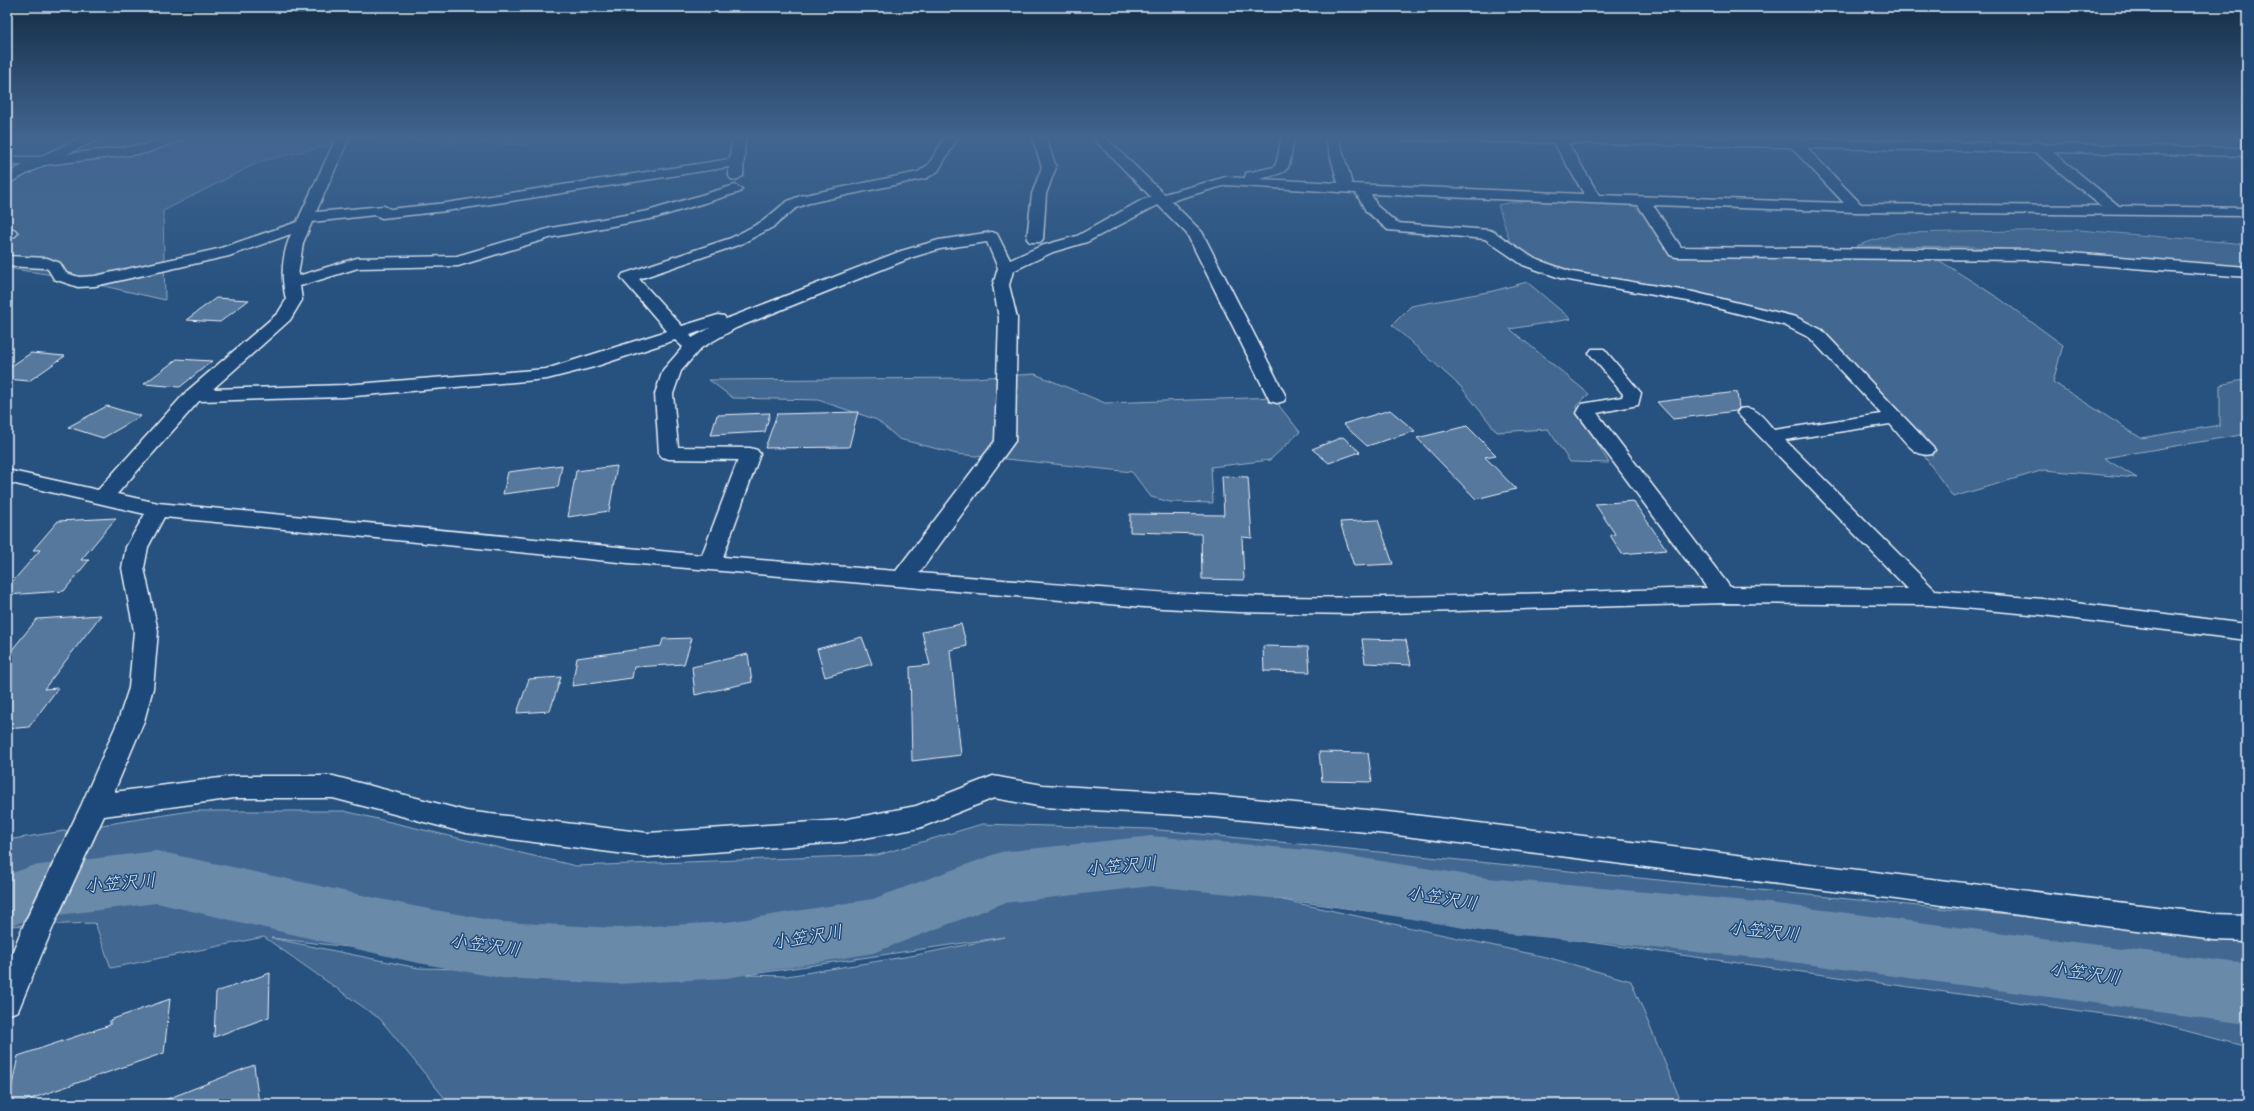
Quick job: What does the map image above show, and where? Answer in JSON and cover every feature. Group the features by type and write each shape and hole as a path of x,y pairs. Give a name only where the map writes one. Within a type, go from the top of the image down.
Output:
{"street":[{"path":"102,498 193,396 284,316 294,300 289,273 290,262 304,222 319,188"},
{"path":"7,261 47,263 54,266 60,276 78,282 95,281 190,262 304,222 384,210 382,214 446,207 570,188"},
{"path":"291,283 357,263 458,261 551,233 650,215 735,195 736,188"},
{"path":"692,348 629,277 736,241 768,224 791,205 805,199 859,188"},
{"path":"1035,239 1039,194 1041,188"},
{"path":"1148,188 1194,232 1278,397"},
{"path":"902,579 1005,441 1008,318 1001,285 1006,268 1015,262 1047,249 1082,239 1147,203 1201,188"},
{"path":"1353,188 1452,194 1857,208 2247,212"},
{"path":"1353,188 1371,208 1393,227 1489,235 1529,262 1569,276 1693,297 1790,321 1816,334 1925,450"},
{"path":"1588,188 1594,198"},
{"path":"1838,188 1857,208"},
{"path":"2087,188 2115,210"},
{"path":"1642,200 1676,252 2032,256 2247,272"},
{"path":"710,562 750,454 669,453 664,394 672,370 695,344 730,324 907,254 939,245 992,237 1006,268"},
{"path":"2224,270 2247,287"},
{"path":"193,396 241,393 344,391 468,382 546,374 588,363 748,310 754,315"},
{"path":"1598,353 1632,393 1631,401 1589,408 1587,413 1724,594"},
{"path":"1747,413 1929,597"},
{"path":"1770,436 1895,418"},
{"path":"7,476 158,510 710,562 1144,599 1261,605 1355,606 1724,594 1929,597 2044,607 2247,632"},
{"path":"7,1001 40,922 95,806 131,721 141,688 146,631 133,568 137,547 158,510"},
{"path":"95,806 235,787 333,787 466,822 648,845 843,832 919,817 993,787 1043,796 1214,806 1397,824 2214,927 2247,928"}],"shaded area":[{"path":"7,188 208,188 163,211 165,300 60,276 7,268"},
{"path":"1629,200 1673,247 1937,259 2000,299 2063,345 2053,382 2141,438 2220,425 2220,385 2247,379 2247,434 2104,458 2137,478 2044,470 1953,497 1905,429 1822,340 1790,321 1569,276 1513,251 1498,205 1512,202"},
{"path":"2079,230 2247,244 2247,268 1975,247 1856,246 1897,233"},
{"path":"1527,282 1571,319 1510,329 1589,394 1576,406 1609,463 1570,462 1548,429 1497,432 1461,387 1392,325 1411,306 1493,291"},
{"path":"1035,374 1105,403 1277,397 1280,407 1300,432 1270,460 1211,467 1213,503 1170,502 1151,497 1132,472 957,454 899,439 877,420 818,400 733,398 709,380 973,378"},
{"path":"190,811 344,811 576,866 878,855 982,824 1150,829 2247,939 2247,1047 2145,1020 1274,898 1550,958 1631,981 1682,1104 447,1104 447,1101 380,1019 264,937 111,968 95,923 7,926 7,840","holes":["1004,937 916,955 787,976 746,975","271,938 556,971 418,968"]}],"building":[{"path":"216,298 249,300 220,322 186,320"},
{"path":"31,353 65,356 29,381 7,379 7,369"},
{"path":"177,359 212,361 180,387 144,384"},
{"path":"1737,392 1739,408 1736,411 1673,419 1657,402"},
{"path":"107,406 141,416 103,438 68,427"},
{"path":"1390,410 1415,431 1367,446 1343,424"},
{"path":"858,412 849,447 765,448 777,414"},
{"path":"770,413 765,432 711,435 717,415"},
{"path":"1467,426 1496,455 1485,457 1516,489 1476,499 1417,438"},
{"path":"1343,437 1360,452 1329,463 1312,449"},
{"path":"562,465 558,487 503,494 508,472"},
{"path":"617,466 609,511 568,517 576,471"},
{"path":"1222,476 1248,477 1252,538 1242,537 1244,580 1202,579 1201,534 1130,532 1130,514 1224,515"},
{"path":"1633,501 1667,550 1622,554 1610,535 1615,534 1595,504"},
{"path":"116,518 81,560 89,560 64,591 7,595 7,588 40,550 33,550 58,521"},
{"path":"1378,520 1393,564 1354,566 1340,522"},
{"path":"101,615 44,689 58,688 29,727 7,729 7,656 37,619"},
{"path":"961,624 967,646 950,650 961,755 912,761 910,667 930,665 922,632"},
{"path":"862,637 872,664 825,677 817,649"},
{"path":"692,638 684,664 634,667 632,678 572,686 577,658 661,646 663,639"},
{"path":"1362,639 1406,640 1411,665 1365,663"},
{"path":"1263,646 1308,647 1310,672 1264,671"},
{"path":"748,654 752,682 695,695 692,667"},
{"path":"561,677 550,711 517,713 529,679"},
{"path":"1319,752 1368,753 1372,782 1322,781"},
{"path":"270,973 269,1017 214,1037 216,992"},
{"path":"170,999 164,1053 16,1104 8,1104 18,1056 110,1025 110,1020"},
{"path":"254,1065 259,1104 157,1104 157,1103"}],"waterway":[{"name":"小笠沢川","path":"7,901 32,892 157,877 413,934 501,950 617,956 727,950 873,926 1001,878 1152,861 1318,877 1487,905 1769,931 2247,994"}]}
